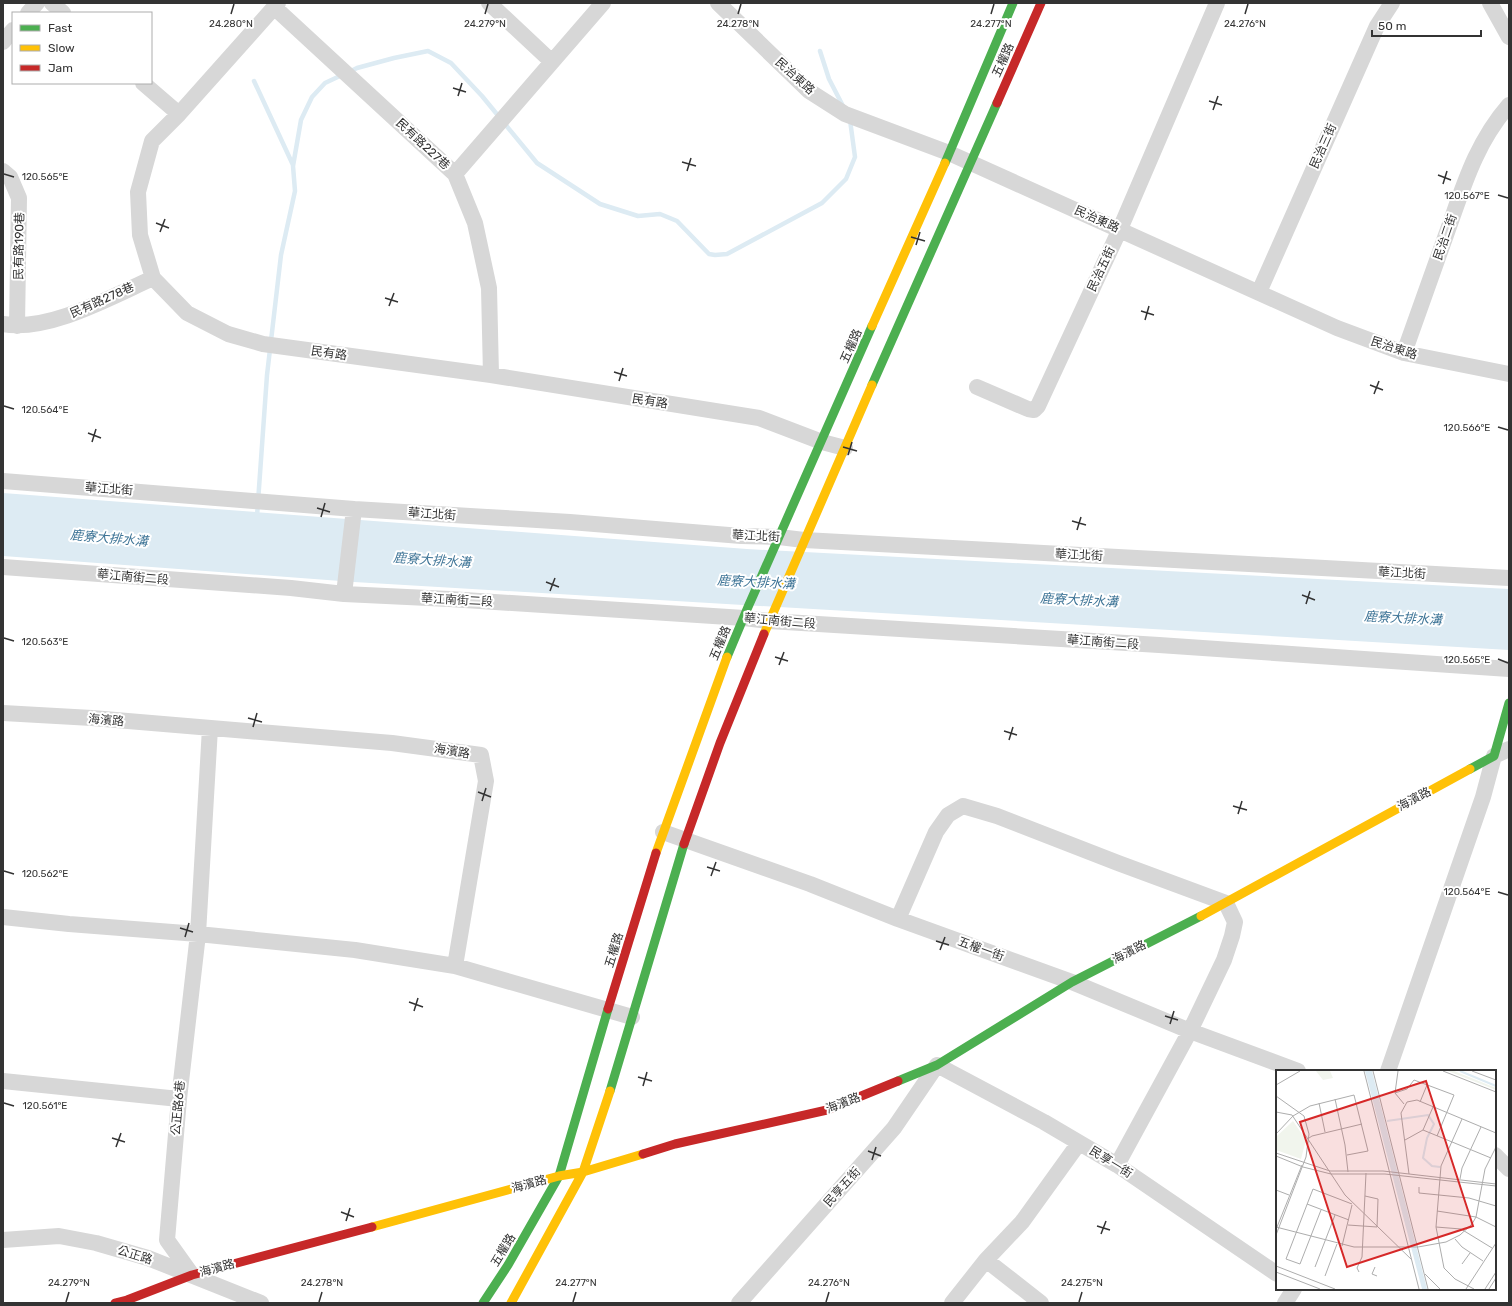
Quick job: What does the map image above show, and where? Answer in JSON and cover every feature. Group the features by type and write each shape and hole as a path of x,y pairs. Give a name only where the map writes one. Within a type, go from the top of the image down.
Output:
{"street":[{"path":"29,12 37,3"},
{"path":"52,3 62,12"},
{"path":"489,3 552,62"},
{"path":"455,174 603,3"},
{"name":"民治東路","path":"718,3 809,91 845,114 950,153 970,164 1120,229 1337,328 1404,353 1509,374"},
{"name":"五權路","path":"483,1303 508,1265 559,1176 608,1009 663,832 719,677 777,541 950,153 1013,3"},
{"name":"五權路","path":"511,1303 583,1172 614,1079 685,840 720,743 772,615 1041,3"},
{"name":"民治五街","path":"977,388 1028,409 1034,410 1038,406 1120,229 1217,3"},
{"name":"民治三街","path":"1259,292 1377,26 1392,3"},
{"path":"1490,3 1509,37"},
{"name":"民有路","path":"276,5 179,114 152,141 138,192 140,235 152,278 187,313 228,334 263,344 491,375 759,418 822,442 845,448"},
{"name":"民有路227巷","path":"276,5 455,174 475,223 489,288 491,375"},
{"path":"3,42 12,31"},
{"path":"144,84 179,114"},
{"name":"民治二街","path":"1404,353 1465,182 1480,145 1499,116 1509,105"},
{"name":"民有路190巷","path":"3,171 10,177 19,198 10,325"},
{"name":"民有路278巷","path":"10,325 68,316 152,278"},
{"name":"華江北街","path":"3,481 354,512 570,522 741,536 802,545 1509,578"},
{"path":"344,589 354,512"},
{"name":"華江南街二段","path":"3,567 291,588 344,589 449,599 746,612 1159,645 1509,669"},
{"path":"1388,1070 1483,797 1509,703"},
{"name":"海濱路","path":"3,713 392,743 481,755 486,781 455,966"},
{"path":"198,934 210,728"},
{"name":"海濱路","path":"115,1303 127,1300 192,1275 559,1176 583,1172 675,1144 828,1110 937,1065 1072,982 1226,903 1509,749"},
{"path":"898,919 936,832 948,815 963,806 997,816 1118,864 1226,903 1235,922 1224,960 1190,1031 1117,1165"},
{"name":"五權一街","path":"663,832 810,884 898,919 1072,982 1190,1031 1295,1070"},
{"path":"3,917 69,924 198,934 356,950 455,966 632,1017"},
{"name":"公正路6巷","path":"192,1275 167,1240 179,1099 198,934"},
{"name":"民享一街","path":"937,1065 1044,1122 1117,1165 1276,1273"},
{"name":"民享五街","path":"739,1303 894,1128 937,1065"},
{"path":"3,1081 179,1099"},
{"path":"952,1303 986,1260 1022,1222 1079,1143"},
{"path":"1496,1156 1509,1169"},
{"name":"公正路","path":"3,1240 59,1236 96,1243 148,1258 261,1303"},
{"path":"986,1260 1041,1303"},
{"path":"1285,1303 1293,1290"}],"water":[{"name":"鹿寮大排水溝","path":"3,493 747,549 1509,589 1509,650 354,582 3,556"}],"waterway":[{"path":"349,72 357,68 394,58 428,51 451,63 482,96 537,163 600,204 638,216 660,214 677,221 709,254 715,255 727,254 822,203 846,179 855,157 850,120"},
{"path":"820,51 829,79 843,106"},
{"path":"257,516 267,375 281,255 295,191 293,166 301,120 312,97 325,83 342,75"},
{"path":"254,81 293,165"}],"traffic: fast":[{"path":"945,163 1013,3"},
{"path":"872,385 997,103"},
{"path":"727,657 872,326"},
{"path":"1470,769 1494,756 1509,703"},
{"path":"610,1091 684,844"},
{"path":"898,1081 937,1065 1072,982 1201,916"},
{"path":"483,1303 508,1265 559,1176 608,1009"}],"traffic: slow":[{"path":"872,326 945,163"},
{"path":"764,634 872,385"},
{"path":"656,853 727,657"},
{"path":"1201,916 1470,769"},
{"path":"511,1303 583,1172 610,1091"},
{"path":"372,1227 559,1176 583,1172 643,1154"}],"traffic: jam":[{"path":"997,103 1041,3"},
{"path":"684,844 720,743 764,634"},
{"path":"608,1009 656,853"},
{"path":"643,1154 675,1144 827,1110 898,1081"},
{"path":"115,1303 127,1300 192,1275 372,1227"}]}
